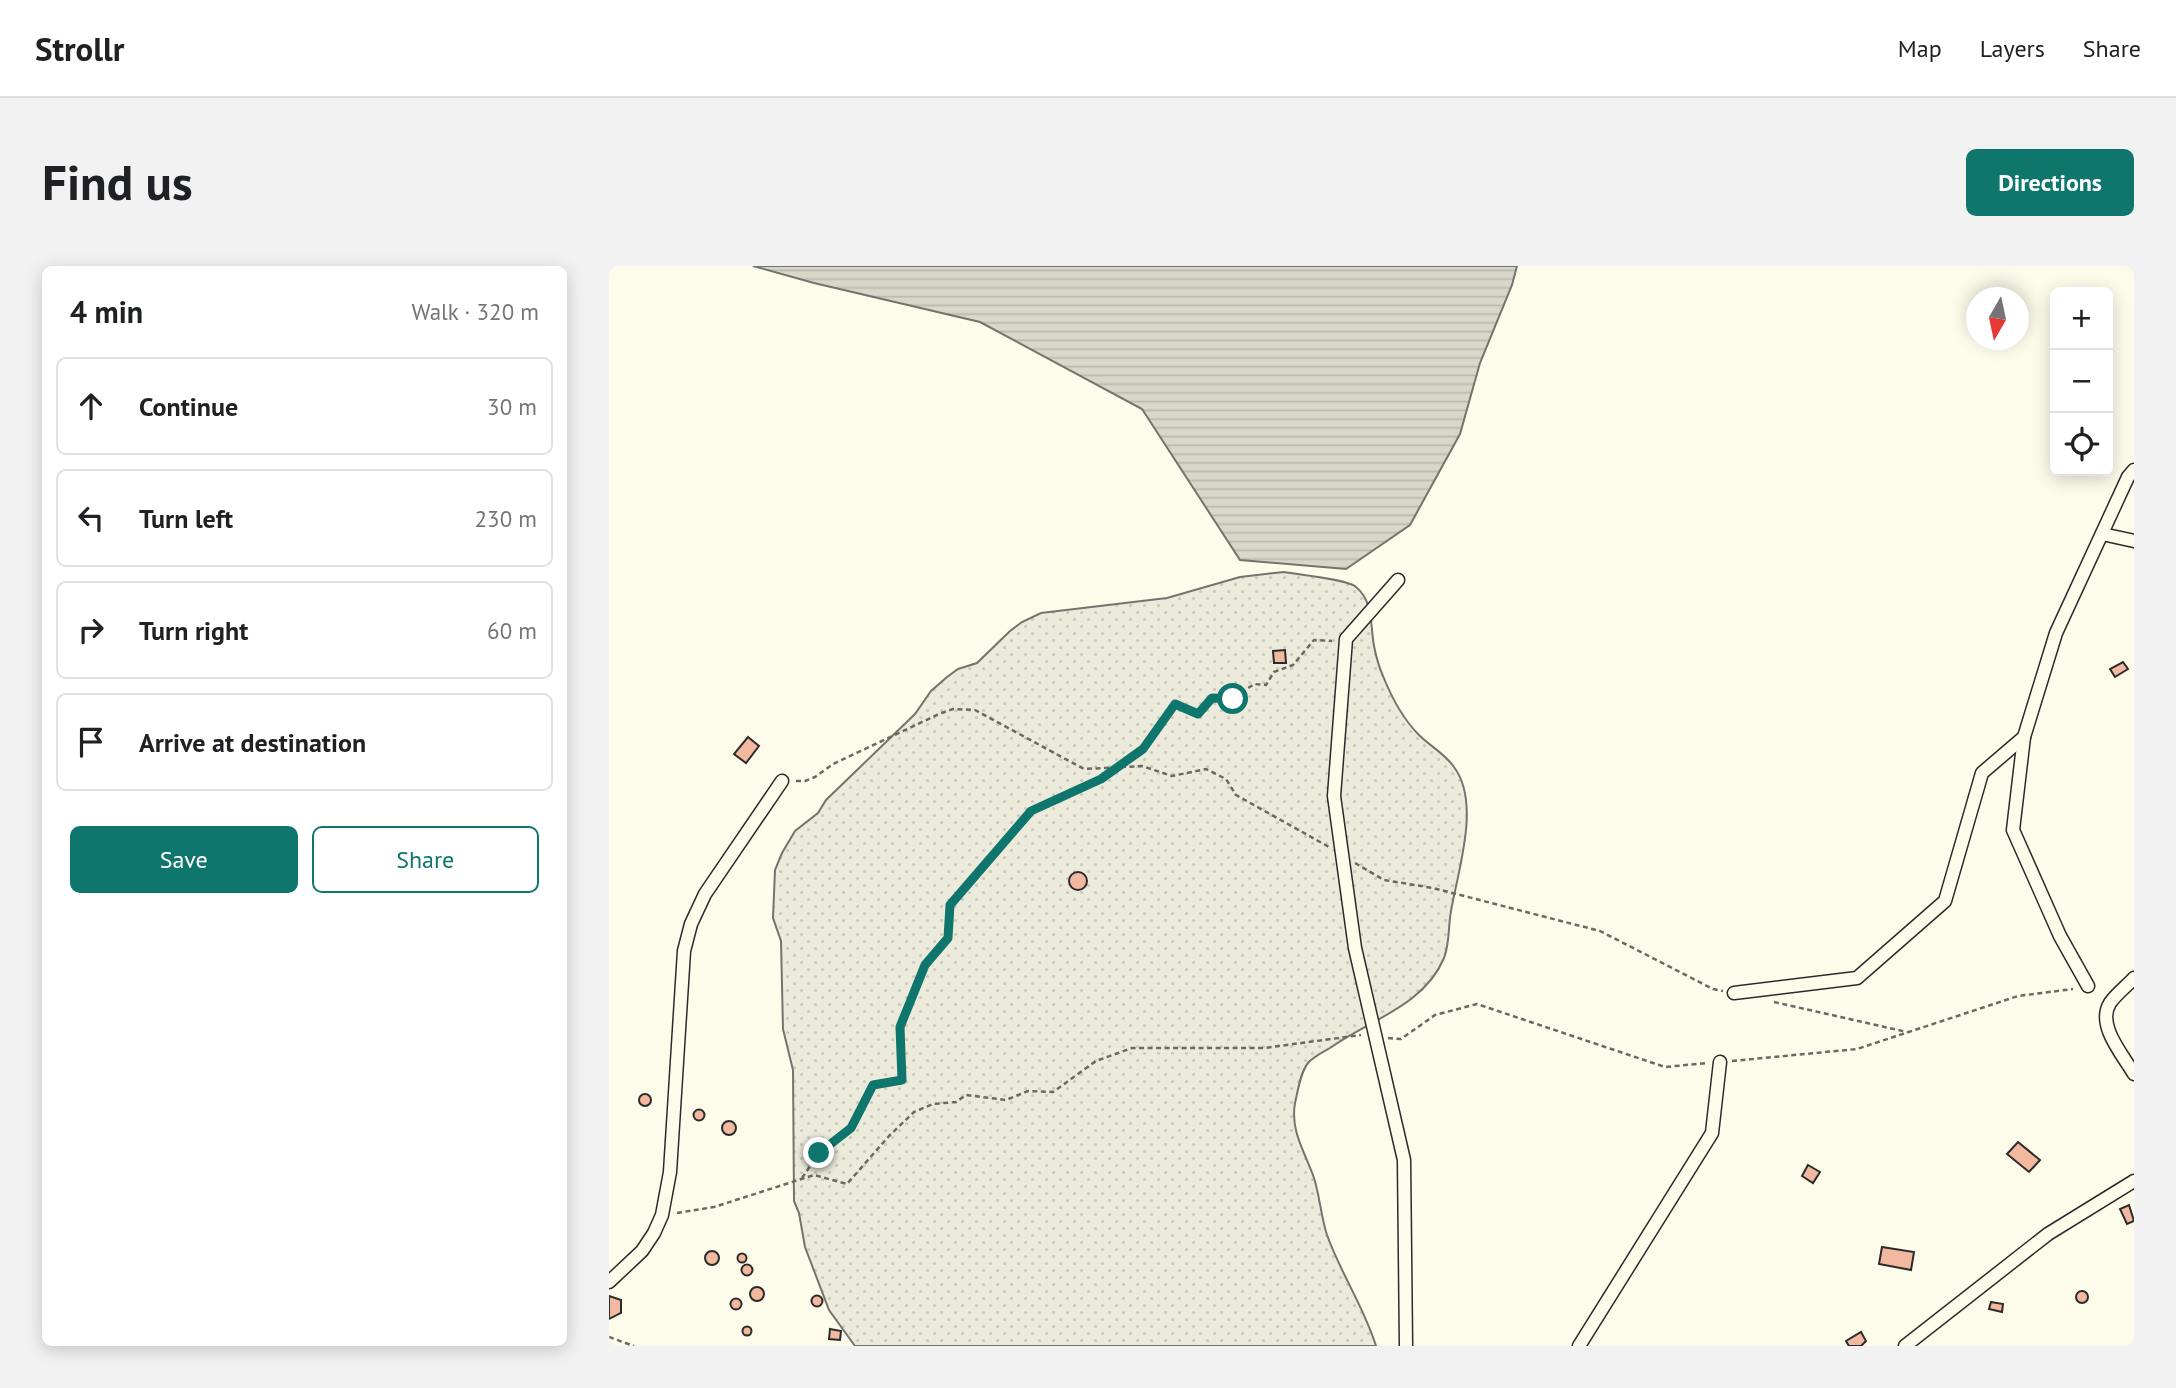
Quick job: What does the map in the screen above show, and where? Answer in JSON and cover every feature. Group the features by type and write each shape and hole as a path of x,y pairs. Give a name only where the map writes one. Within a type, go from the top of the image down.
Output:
{"street":[{"path":"2088,986 2060,936 2013,830 2024,737 2056,633 2128,477 2134,470"},
{"path":"2102,534 2134,541"},
{"path":"1398,580 1346,639 1334,796 1355,948 1404,1160 1406,1346"},
{"path":"1734,993 1857,978 1945,901 1982,773 2024,737"},
{"path":"609,1282 642,1251 662,1215 670,1172 684,951 691,925 705,894 782,781"},
{"path":"2134,978 2109,1003 2106,1021 2109,1032 2134,1074"},
{"path":"1579,1346 1712,1133 1720,1062"},
{"path":"1905,1346 2048,1234 2134,1181"}],"path":[{"path":"800,1180 819,1153 851,1128 873,1085 902,1080 900,1027 925,965 948,938 950,905 1031,811 1101,779 1143,749 1175,704 1198,714 1212,698 1233,699 1254,684 1266,685 1274,672 1293,665 1314,639 1346,642"},
{"path":"609,1337 634,1346"}],"shaded area":[{"path":"753,266 1517,266 1480,363 1460,434 1410,525 1346,569 1240,560 1142,409 980,322"},
{"path":"1284,572 1351,584 1362,593 1369,607 1378,661 1390,692 1413,729 1454,767 1462,782 1466,799 1465,837 1447,946 1435,974 1409,1000 1310,1061 1301,1077 1295,1103 1296,1132 1314,1178 1327,1235 1376,1346 855,1346 829,1310 805,1247 794,1201 793,1070 783,1029 781,941 773,918 775,870 782,853 795,831 818,813 826,800 915,714 931,691 958,669 977,663 1022,622 1041,613 1167,598 1240,577"}],"building":[{"path":"1285,650 1286,663 1274,663 1273,651"},
{"path":"2123,662 2128,669 2115,677 2110,669"},
{"path":"748,737 759,746 746,763 734,754"},
{"path":"1074,872 1082,872 1087,881 1085,888 1074,890 1069,885 1069,877"},
{"path":"645,1094 651,1100 645,1106 639,1100"},
{"path":"699,1109 705,1115 699,1121 693,1115"},
{"path":"729,1121 734,1123 734,1133 729,1135 724,1133 722,1128 724,1123"},
{"path":"2018,1142 2040,1160 2029,1172 2007,1154"},
{"path":"1808,1165 1820,1172 1813,1183 1802,1176"},
{"path":"2129,1205 2134,1221 2127,1224 2120,1209"},
{"path":"1882,1247 1914,1252 1911,1270 1879,1264"},
{"path":"709,1251 715,1251 719,1258 715,1265 709,1265 705,1261 705,1255"},
{"path":"742,1253 747,1258 742,1263 737,1258"},
{"path":"747,1265 751,1266 751,1274 747,1275 743,1274 742,1270 743,1266"},
{"path":"757,1287 762,1289 762,1299 757,1301 752,1299 750,1294 752,1289"},
{"path":"2082,1291 2088,1297 2082,1303 2076,1297"},
{"path":"609,1296 621,1300 621,1313 609,1319"},
{"path":"817,1296 821,1297 821,1305 817,1306 813,1305 812,1301 813,1297"},
{"path":"736,1299 740,1300 740,1308 736,1309 732,1308 731,1304 732,1300"},
{"path":"1991,1302 2003,1304 2002,1312 1989,1309"},
{"path":"747,1326 752,1331 747,1336 742,1331"},
{"path":"830,1329 841,1331 840,1340 829,1339"},
{"path":"1861,1332 1866,1341 1861,1346 1849,1346 1846,1341"}],"route":[{"path":"819,1153 851,1128 873,1085 902,1080 900,1027 925,965 948,938 950,905 1031,811 1101,779 1143,749 1175,704 1198,714 1212,698 1233,699"}]}
